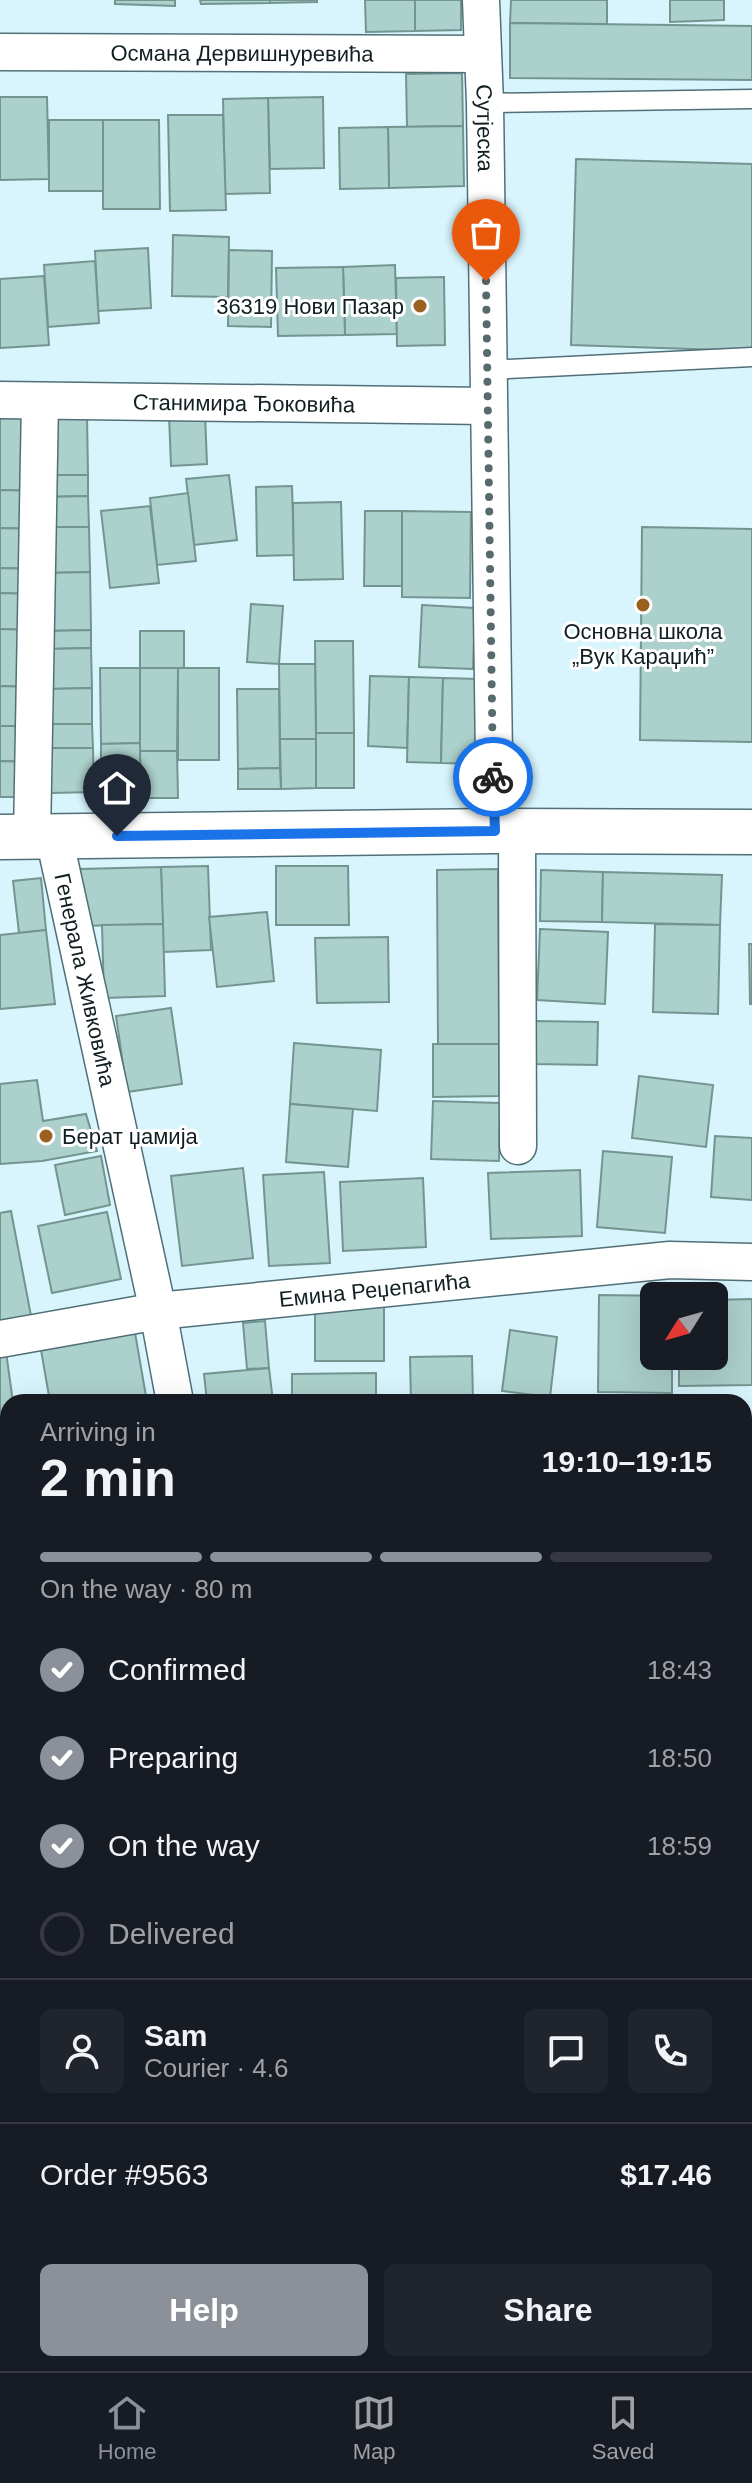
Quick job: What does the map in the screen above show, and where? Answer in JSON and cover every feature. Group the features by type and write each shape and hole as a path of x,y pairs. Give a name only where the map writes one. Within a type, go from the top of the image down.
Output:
{"street":[{"name":"Сутјеска","path":"481,0 488,406 518,1146"},
{"name":"Османа Дервишнуревића","path":"0,52 482,54"},
{"name":"Станимира Ђоковића","path":"0,400 488,406"},
{"name":"Генерала Живковића","path":"40,401 29,837 158,1311 174,1394"},
{"path":"29,837 506,831 752,832"},
{"name":"Емина Реџепагића","path":"0,1339 158,1311 670,1260 752,1262"}],"lane":[{"path":"485,103 752,99"},
{"path":"487,370 752,357"}],"building":[{"path":"115,0 175,0 175,6 115,4"},
{"path":"200,0 270,0 270,3 201,4"},
{"path":"270,0 317,0 317,2 270,3"},
{"path":"365,0 415,0 415,31 366,32"},
{"path":"415,0 461,0 461,30 415,31"},
{"path":"511,0 607,0 607,24 510,23"},
{"path":"670,0 724,0 724,20 670,22"},
{"path":"510,23 752,26 752,80 510,78"},
{"path":"462,73 463,126 407,127 406,74"},
{"path":"0,97 47,97 49,179 0,180"},
{"path":"323,97 324,168 270,169 268,98"},
{"path":"268,98 270,193 225,194 223,99"},
{"path":"168,115 223,115 226,210 170,211"},
{"path":"49,120 103,120 103,191 49,191"},
{"path":"103,120 159,120 160,209 103,209"},
{"path":"463,126 464,186 389,188 388,127"},
{"path":"388,127 389,188 340,189 339,128"},
{"path":"576,159 752,164 752,351 571,345"},
{"path":"173,235 229,237 228,297 172,296"},
{"path":"148,248 151,308 98,311 95,251"},
{"path":"229,250 272,251 271,327 228,326"},
{"path":"95,261 99,323 48,327 44,265"},
{"path":"395,265 397,334 345,335 343,267"},
{"path":"343,267 345,335 278,336 276,268"},
{"path":"44,276 49,345 0,348 0,279"},
{"name":"36319 Нови Пазар","path":"444,277 445,345 397,346 396,278"},
{"path":"0,410 38,411 36,491 0,490"},
{"path":"205,414 207,464 171,466 169,415"},
{"path":"44,416 87,416 88,475 45,475"},
{"path":"45,475 88,475 88,496 45,497"},
{"path":"229,475 237,540 194,545 186,479"},
{"path":"292,486 294,555 257,556 256,487"},
{"path":"0,490 36,491 35,529 0,528"},
{"path":"188,493 196,561 157,565 150,498"},
{"path":"88,496 89,527 46,527 45,497"},
{"path":"341,502 343,579 294,580 293,503"},
{"path":"150,506 159,583 110,588 101,511"},
{"path":"365,511 402,511 402,586 364,586"},
{"path":"402,511 471,512 470,598 402,597"},
{"path":"46,527 89,527 90,572 47,573"},
{"path":"642,527 752,529 752,742 640,740"},
{"path":"0,528 35,529 34,569 0,568"},
{"path":"0,568 34,569 33,594 0,593"},
{"path":"90,572 91,630 48,631 47,573"},
{"path":"0,593 33,594 33,630 0,629"},
{"path":"251,604 283,606 279,664 247,662"},
{"path":"422,605 475,608 473,669 419,667"},
{"path":"0,629 33,630 31,687 0,686"},
{"path":"91,630 91,648 48,649 48,631"},
{"path":"140,631 184,631 184,668 140,668"},
{"path":"315,641 353,641 354,733 316,733"},
{"path":"91,648 92,688 49,689 48,649"},
{"path":"279,664 315,664 316,739 280,739"},
{"path":"100,668 140,668 140,743 101,744"},
{"path":"140,668 178,668 177,751 140,751"},
{"path":"178,668 219,668 219,760 178,760"},
{"path":"370,676 409,677 407,748 368,746"},
{"path":"409,677 443,678 441,763 407,762"},
{"path":"443,678 480,679 478,764 441,763"},
{"path":"0,686 31,687 30,726 0,726"},
{"path":"92,688 92,724 49,724 49,689"},
{"path":"237,689 279,689 280,768 238,769"},
{"path":"49,724 92,724 93,748 50,748"},
{"path":"0,726 30,726 29,762 0,761"},
{"path":"316,733 354,733 354,788 316,788"},
{"path":"280,739 316,739 316,788 281,789"},
{"path":"140,743 141,798 101,798 101,744"},
{"path":"50,748 93,748 94,792 51,793"},
{"path":"140,751 177,751 178,798 141,798"},
{"path":"0,761 29,762 29,797 0,797"},
{"path":"280,768 281,789 238,789 238,769"},
{"path":"208,866 211,950 163,952 161,867"},
{"path":"276,866 348,866 349,925 276,925"},
{"path":"161,867 163,924 81,926 79,869"},
{"path":"498,869 499,1044 438,1044 437,870"},
{"path":"541,870 603,872 602,922 540,921"},
{"path":"603,872 722,875 720,925 602,922"},
{"path":"41,878 46,930 19,933 13,881"},
{"path":"267,912 274,981 217,987 209,917"},
{"path":"163,924 165,996 104,998 102,925"},
{"path":"655,924 720,925 718,1014 653,1012"},
{"path":"540,929 608,932 605,1004 537,1000"},
{"path":"46,930 55,1004 0,1009 0,935"},
{"path":"388,937 389,1002 317,1003 315,938"},
{"path":"749,944 752,944 752,1004 750,1004"},
{"path":"171,1008 182,1084 127,1092 116,1016"},
{"path":"533,1021 598,1022 597,1065 533,1064"},
{"path":"294,1043 381,1050 377,1111 290,1104"},
{"path":"433,1044 499,1044 499,1096 433,1097"},
{"path":"639,1076 713,1085 706,1147 632,1138"},
{"name":"Берат џамија","path":"37,1080 43,1121 86,1114 97,1151 42,1161 0,1164 0,1084"},
{"path":"433,1101 500,1103 499,1161 431,1159"},
{"path":"290,1104 353,1109 348,1167 286,1162"},
{"path":"715,1136 752,1138 752,1200 711,1197"},
{"path":"603,1151 672,1157 665,1233 597,1227"},
{"path":"101,1156 110,1205 65,1215 55,1165"},
{"path":"243,1168 253,1258 182,1266 171,1176"},
{"path":"580,1170 582,1236 491,1239 488,1173"},
{"path":"324,1172 330,1263 269,1266 263,1175"},
{"path":"423,1178 426,1247 343,1251 340,1182"},
{"path":"11,1211 32,1321 0,1327 0,1213"},
{"path":"107,1212 121,1279 52,1293 38,1226"},
{"path":"599,1295 640,1296 640,1370 672,1370 672,1393 598,1392"},
{"path":"384,1299 384,1361 315,1361 315,1300"},
{"path":"752,1299 752,1385 679,1386 679,1370 728,1370 728,1300"},
{"path":"265,1321 269,1368 247,1369 243,1323"},
{"path":"134,1327 146,1394 49,1394 40,1344"},
{"path":"510,1330 557,1337 550,1394 502,1391"},
{"path":"6,1352 12,1394 0,1394 0,1353"},
{"path":"472,1356 473,1394 411,1394 410,1357"},
{"path":"269,1368 272,1394 206,1394 204,1374"},
{"path":"376,1373 376,1394 292,1394 292,1374"}],"way so far":[{"path":"486,281 493,777"}],"place":[{"name":"36319 Нови Пазар","path":"420,306"},
{"name":"Основна школа „Вук Караџић”","path":"643,605"},
{"name":"Берат џамија","path":"46,1136"}],"route":[{"path":"117,836 495,831 493,777"}]}
